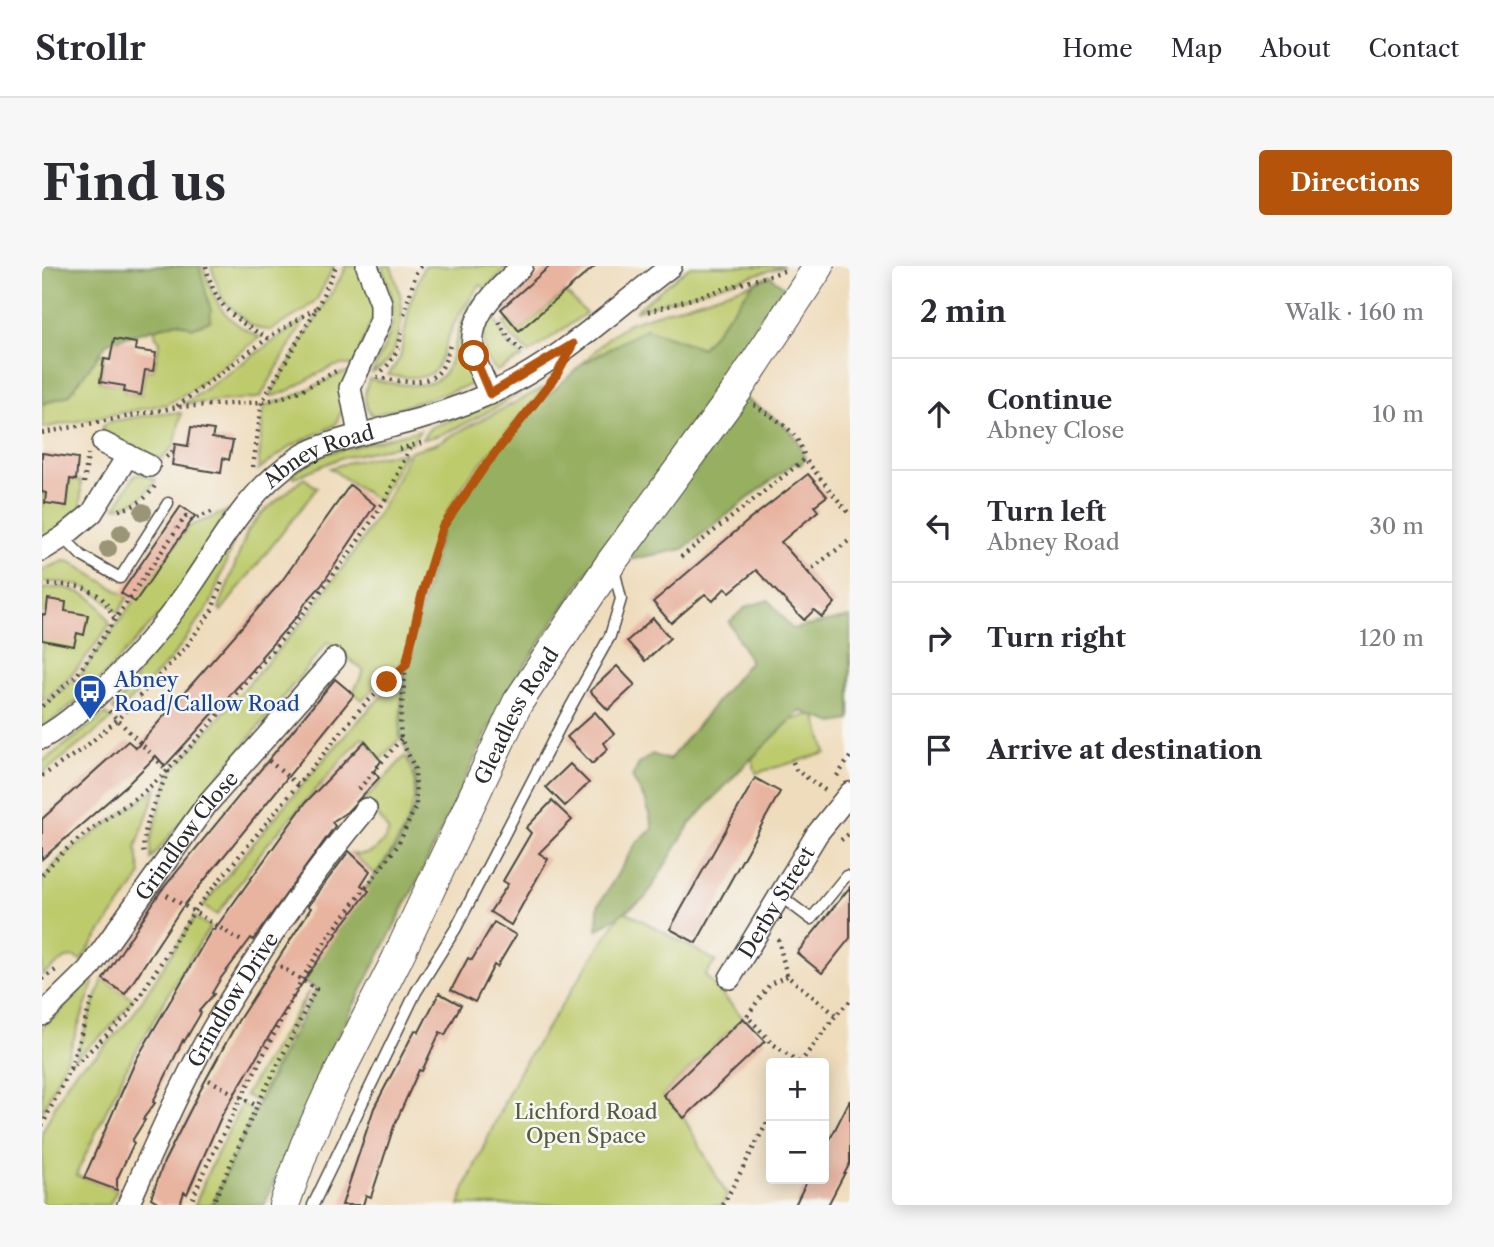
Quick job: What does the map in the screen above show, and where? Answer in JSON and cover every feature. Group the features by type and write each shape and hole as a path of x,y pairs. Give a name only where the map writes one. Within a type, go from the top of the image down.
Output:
{"main road":[{"name":"Gleadless Road","path":"284,1205 305,1146 329,1093 403,947 518,702 610,565 736,392 819,266"}],"street":[{"path":"359,434 350,388 381,320 381,303 367,266"},
{"path":"490,394 474,356 475,326 488,300 522,266"},
{"name":"Abney Road","path":"42,738 96,696 153,636 184,597 238,514 256,492 299,457 359,434 431,416 490,394 573,344 671,266"},
{"path":"96,440 157,469"},
{"path":"42,550 63,537 95,507 128,455"},
{"name":"Grindlow Close","path":"42,1015 88,970 207,804 335,659"},
{"name":"Derby Street","path":"730,978 817,834 850,793"},
{"name":"Grindlow Drive","path":"128,1205 191,1069 229,1001 336,845 366,809"}],"lane":[{"path":"63,537 82,556 120,578 168,503"},
{"path":"313,1205 416,992 456,928 565,716 610,636 621,598 616,570 610,565"},
{"path":"779,895 810,919 846,876"}],"path":[{"path":"206,266 212,289 221,303 247,326 268,338"},
{"path":"256,492 253,466 262,402 318,306 336,266"},
{"path":"645,313 799,266"},
{"path":"177,407 268,338 318,306"},
{"path":"190,1205 240,1098 301,981 327,940 398,845 416,806 415,769 401,739 400,725 406,665 423,590 442,528 547,384 534,388"},
{"path":"748,401 794,432 802,444 805,459 850,515"},
{"path":"42,433 177,407 262,402"},
{"path":"42,875 85,833 167,771 283,637 342,564 378,512 410,447 431,416"},
{"path":"100,421 85,468 83,505 115,510 130,508 145,499 157,469 174,450"},
{"path":"398,449 424,442"},
{"path":"681,557 805,459"},
{"path":"42,706 77,675 186,516 192,520 224,506"},
{"path":"807,572 850,540"},
{"path":"42,776 84,748 117,720 186,647 212,610 227,569"},
{"path":"42,585 62,584 84,588 104,600 116,621"},
{"path":"42,1125 69,1070 127,1016 194,911 361,708 406,665"},
{"path":"117,720 167,771"},
{"path":"366,809 358,794 360,788 401,739"},
{"path":"255,749 298,785"},
{"path":"793,762 796,770 827,792"},
{"path":"142,844 167,771"},
{"path":"148,884 316,989 257,1106 212,1205"},
{"path":"788,976 770,984 747,1016 773,1044 793,1058"},
{"path":"804,1058 850,1001"},
{"path":"191,1069 257,1106"},
{"path":"723,1205 768,1121"}],"green space":[{"path":"42,266 199,266 211,311 210,321 192,328 178,322 108,342 69,395 42,404"},
{"path":"199,266 203,266 216,300 228,317 260,337 190,391 167,404 42,428 42,404 69,395 99,354 104,354 100,382 125,386 124,392 141,395 145,370 153,371 160,341 154,329 178,322 200,271"},
{"path":"211,266 334,266 317,299 305,310 271,330 249,324 222,299"},
{"path":"345,266 361,266 376,310 353,367 335,366 292,389 270,395 344,272"},
{"path":"382,266 391,266 398,287 401,299 400,330 388,360 372,373 386,344 394,314 391,293"},
{"path":"424,266 508,266 486,288 480,285 469,300 453,326 435,370 420,377 388,375 400,358 410,303"},
{"path":"690,266 784,266 635,311"},
{"path":"770,276 784,287 721,385 599,555 504,696 420,876 335,1042 264,1205 212,1205 257,1106 316,989 301,981 326,940 398,845 416,806 415,769 401,739 400,725 406,665 442,528 521,420 582,364 646,329 702,348 754,283"},
{"path":"754,283 702,348 646,329 582,364 610,336 629,323"},
{"path":"565,292 586,313 529,353 510,336 504,323 510,320 519,330"},
{"path":"474,300 477,301 471,371 473,382 373,416 365,399 369,379 418,385 443,375 449,366 462,320"},
{"path":"492,313 507,343 523,357 497,371 487,359 484,344"},
{"path":"305,319 261,396 184,404"},
{"path":"342,373 351,373 342,410 335,425 291,446 258,470 264,406 292,397"},
{"path":"543,374 522,391 486,413 448,431 422,439 430,428 477,409"},
{"path":"545,387 469,477 448,510 430,558 406,658 362,700 353,692 364,671 328,642 151,859 151,839 170,774 304,620 357,548 387,499 410,451 435,444"},
{"path":"743,397 789,430 796,438 805,459 800,465 794,463 683,549 623,561"},
{"path":"161,413 181,413 175,444 162,459 101,433 108,422"},
{"path":"420,430 411,443 340,458 295,477 291,475 328,453"},
{"path":"405,452 379,502 330,468 353,461"},
{"path":"141,474 156,480 139,498 116,507 134,476"},
{"path":"304,478 317,488 221,611 219,608 248,530 262,513"},
{"path":"70,479 81,481 81,508 66,525 42,539 42,492 66,506"},
{"path":"227,511 200,558 166,608 93,687 81,674 188,527"},
{"path":"233,543 210,605 171,659 117,714 113,709 134,684 138,669 189,608 208,576"},
{"path":"64,561 71,562 128,597 118,613 101,597 84,587 42,582 42,570"},
{"path":"63,587 92,599 110,624 71,675 42,701 42,589"},
{"path":"769,600 792,629 850,617 850,720 834,723 800,711 690,824 645,898 597,930 598,906 637,842 653,829 646,802 632,777 639,764 652,754 669,760 750,661 729,622 746,607"},
{"path":"403,674 399,739 380,760 362,737 264,848 217,915 203,906 325,758"},
{"path":"75,679 87,693 42,728 42,707"},
{"path":"815,713 826,753 756,773 745,734"},
{"path":"106,714 112,719 42,774 42,762"},
{"path":"405,756 415,787 409,818 375,874 353,854 360,855 375,850 389,832 376,812 364,801"},
{"path":"157,788 136,847 141,874 136,883 80,961 75,957 66,958 42,975 42,881 59,859"},
{"name":"Lichford Road Open Space","path":"623,910 716,961 705,975 743,1018 663,1095 684,1118 727,1195 722,1205 459,1205 518,1073"},
{"path":"195,917 210,927 178,977 125,1071 76,1175 117,1190 109,1205 42,1205 42,1132 68,1081 78,1068 97,1055 130,1019"},
{"path":"90,978 94,982 68,1055 42,1113 42,1027 60,1012"},
{"path":"103,979 133,999 108,1030 75,1058"},
{"path":"309,991 258,1102 245,1095"},
{"path":"242,1104 254,1112 212,1205 195,1205 209,1170"}],"building":[{"path":"550,266 595,266 519,331 501,309"},
{"path":"114,339 136,343 135,350 156,353 153,371 145,370 141,395 124,392 125,386 100,382 104,359 110,360"},
{"path":"191,427 214,430 212,438 233,441 229,460 223,458 221,473 172,465 175,444 188,446"},
{"path":"42,453 78,458 76,480 70,479 67,506 45,503 46,493 42,492"},
{"path":"808,474 827,496 814,506 818,511 781,542 835,603 822,617 814,610 804,620 756,570 730,592 725,588 713,601 705,594 671,623 653,602"},
{"path":"350,485 375,505 321,586 262,659 165,766 156,756 42,859 42,819 128,741 136,748 281,582"},
{"path":"181,506 195,516 135,602 121,593"},
{"path":"48,599 66,602 65,611 88,615 84,635 77,633 74,646 42,640 42,614 46,615"},
{"path":"653,618 670,638 645,661 627,641"},
{"path":"617,666 635,685 608,710 590,691"},
{"path":"335,679 354,695 181,909 125,994 103,979 161,891"},
{"path":"595,712 614,734 604,743 608,749 592,764 567,737"},
{"path":"365,741 381,761 374,771 379,778 347,812 332,822 335,826 199,1011 201,1013 184,1042 183,1040 153,1102 155,1103 132,1141 134,1143 117,1179 117,1190 84,1178 136,1060 212,929 214,930 306,802"},
{"path":"570,764 589,783 565,806 546,787"},
{"path":"755,778 780,792 696,943 670,929"},
{"path":"552,801 572,820 539,853 548,859 511,925 490,912 508,884 503,881 531,833 526,828"},
{"path":"349,851 370,871 361,885 369,891 336,933 277,1023 222,1115 180,1205 163,1205 151,1198 164,1162 204,1083 238,1021 311,908 308,906"},
{"path":"850,887 850,938 822,973 797,953"},
{"path":"494,922 516,935 497,967 494,965 475,1002 451,990 468,958 472,960"},
{"path":"439,993 461,1005 445,1035 440,1032 422,1071 419,1070 394,1126 371,1197 366,1195 363,1205 342,1205 374,1108 415,1030 419,1032"},
{"path":"743,1018 765,1041 684,1118 663,1095"},
{"path":"850,1100 850,1163 828,1205 795,1205 806,1184 829,1184 829,1141"}],"place":[{"name":"Abney Road/Callow Road","path":"90,721"}],"route":[{"path":"387,682 406,665 423,590 442,528 485,466 556,376 573,344 490,394 474,356"}]}
